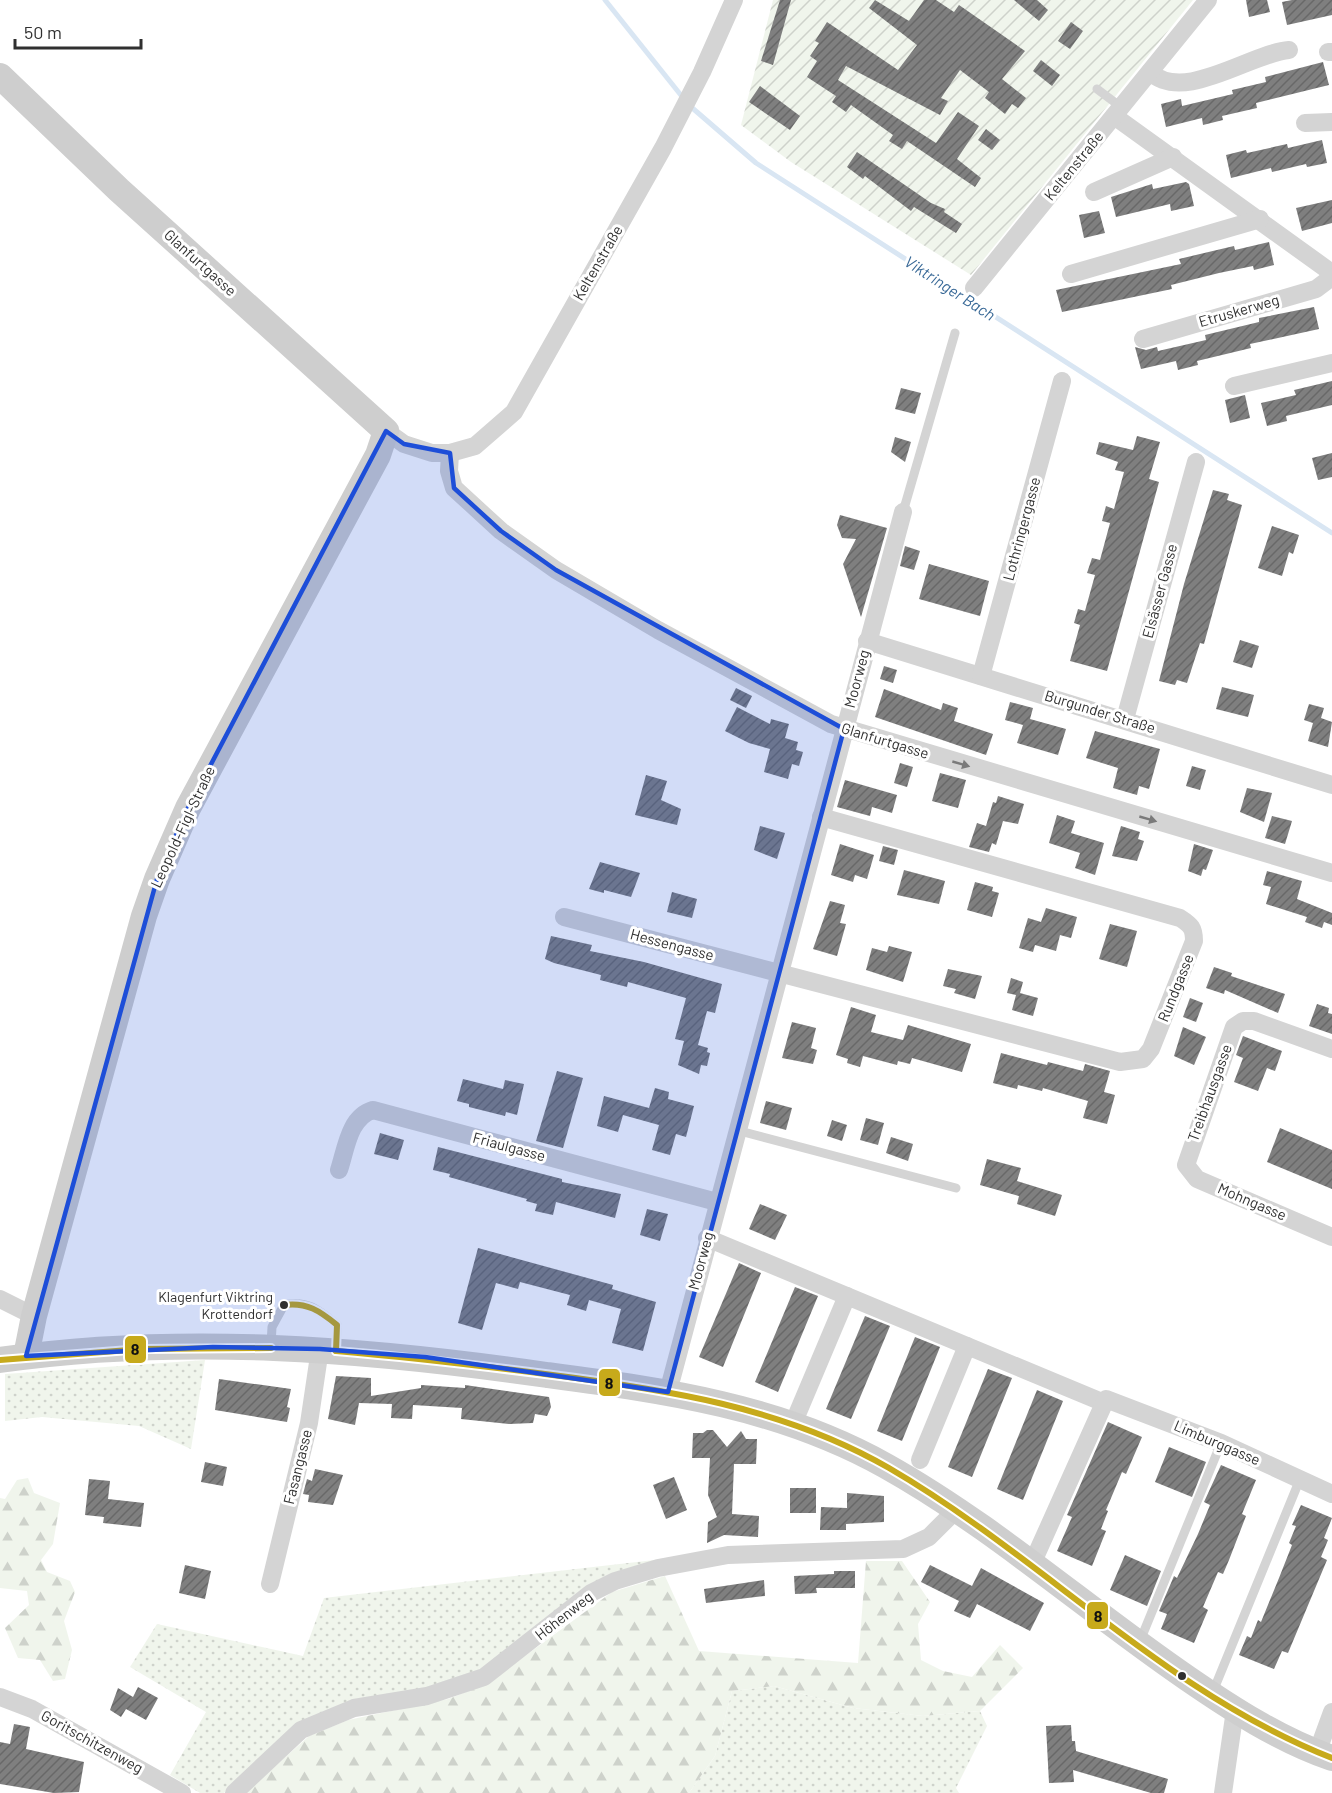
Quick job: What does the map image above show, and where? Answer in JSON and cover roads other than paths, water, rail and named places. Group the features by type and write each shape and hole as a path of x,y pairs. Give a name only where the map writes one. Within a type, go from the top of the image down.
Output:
{"street":[{"name":"Keltenstraße","path":"395,437 432,453 450,453 475,446 514,412 663,148 702,72 734,0"},
{"name":"Keltenstraße","path":"974,288 1208,0"},
{"path":"1150,72 1158,79 1197,82 1275,51 1289,50"},
{"name":"Glanfurtgasse","path":"0,76 119,190 395,437"},
{"name":"Etruskerweg","path":"1118,112 1332,275 1316,289 1143,339"},
{"path":"1305,123 1332,122"},
{"path":"1094,192 1173,156"},
{"path":"1071,273 1260,219"},
{"path":"1234,386 1332,363"},
{"name":"Lothringergasse","path":"981,676 1062,381"},
{"name":"Leopold-Figl-Straße","path":"26,1356 34,1316 144,916 157,879 188,808 378,455 395,437"},
{"name":"Glanfurtgasse","path":"450,453 449,471 454,488 501,531 556,570 658,630 844,729 1332,873"},
{"name":"Elsässer Gasse","path":"1125,719 1196,462"},
{"name":"Moorweg","path":"668,1392 707,1238 903,512"},
{"name":"Burgunder Straße","path":"867,641 1125,719 1332,785"},
{"name":"Rundgasse","path":"780,973 1108,1059 1132,1062 1143,1059 1151,1049 1194,941 1194,930 1190,924 1180,918 820,817"},
{"name":"Hessengasse","path":"564,916 780,973"},
{"name":"Treibhausgasse","path":"1187,1156 1234,1027 1243,1021 1254,1021 1332,1049"},
{"name":"Friaulgasse","path":"339,1170 355,1122 363,1113 373,1110 717,1202"},
{"name":"Mohngasse","path":"1187,1156 1186,1165 1197,1179 1332,1237"},
{"name":"Limburggasse","path":"707,1238 1102,1402 1111,1399 1221,1443 1332,1494"},
{"path":"793,1424 847,1296"},
{"path":"0,1299 34,1316"},
{"path":"920,1460 967,1346"},
{"path":"0,1360 26,1356 142,1349 328,1350 426,1358 668,1392 759,1412 793,1424 887,1466 956,1510 1032,1564 1138,1645 1211,1695 1324,1756 1332,1712"},
{"name":"Fasangasse","path":"270,1584 328,1350"},
{"path":"1032,1564 1102,1402"},
{"name":"Höhenweg","path":"234,1793 301,1730 354,1708 427,1696 484,1677 591,1593 615,1581 658,1568 728,1555 903,1549 929,1537 956,1510"},
{"name":"Goritschitzenweg","path":"0,1697 32,1708 182,1793"},
{"path":"1223,1793 1235,1710"}],"lane":[{"path":"1097,89 1118,112"},
{"name":"Moorweg","path":"903,512 955,333"},
{"path":"736,1130 956,1188"},
{"path":"271,1348 272,1327 284,1305 298,1302 316,1307 337,1325 328,1350"},
{"path":"1138,1645 1221,1443"},
{"path":"1211,1695 1300,1479"}],"waterway":[{"name":"Viktringer Bach","path":"605,0 684,99"},
{"name":"Viktringer Bach","path":"690,106 756,163 1332,533"}],"place":[{"name":"Klagenfurt Viktring Krottendorf","path":"284,1305"}]}
